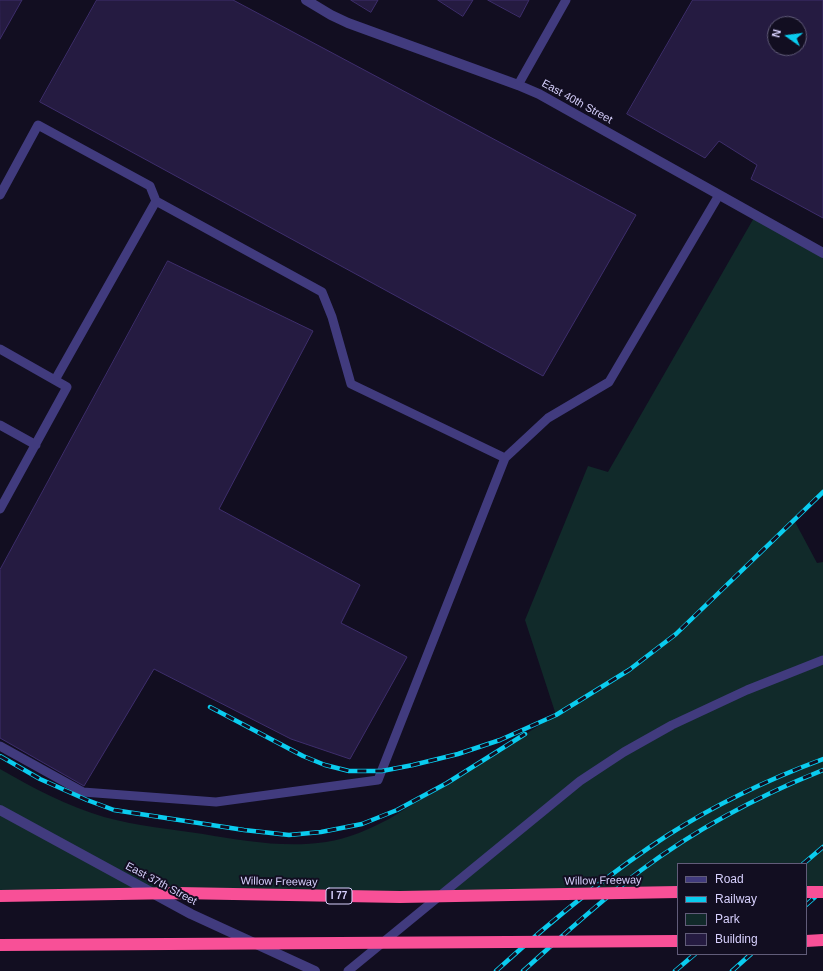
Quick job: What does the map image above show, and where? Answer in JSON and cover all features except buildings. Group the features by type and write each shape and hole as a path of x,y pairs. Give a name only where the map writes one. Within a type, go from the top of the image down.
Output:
{"highway":[{"name":"Willow Freeway","path":"0,896 178,893 400,897 677,892"},
{"path":"807,892 823,892"},
{"path":"807,941 823,940"},
{"path":"0,945 677,942"}],"street":[{"name":"East 40th Street","path":"306,0 331,15 348,22 539,94 823,253"},
{"name":"East 37th Street","path":"0,810 191,914 315,971"}],"lane":[{"path":"518,85 566,0"},
{"path":"0,195 38,125 150,186 156,200 322,292 332,317 351,384 505,458"},
{"path":"0,746 83,792 216,802 378,780 505,458 548,418 609,382 719,196"},
{"path":"55,380 156,200"},
{"path":"0,349 67,387 0,509"},
{"path":"0,425 36,445"},
{"path":"348,971 566,791 624,752 672,725 747,690 823,660"}],"green space":[{"path":"755,216 823,253 823,492 794,520 817,563 823,562 823,892 807,892 807,863 677,863 677,892 0,896 0,769 38,790 90,813 128,823 264,843 311,844 334,841 350,836 389,819 556,715 525,620 588,466 608,472"}],"railway":[{"path":"210,707 303,756 325,765 349,771 382,771 413,765 458,754 500,740 556,715 629,670 676,634 823,492"},
{"path":"0,756 40,779 87,800 114,810 244,830 289,835 321,832 362,824 397,810 447,783 525,734"},
{"path":"496,971 579,900 623,866 668,835 743,793 823,759"},
{"path":"523,971 610,895 640,871 683,841 751,802 823,770"},
{"path":"804,863 823,847"},
{"path":"807,904 823,890"},
{"path":"675,971 694,955"},
{"path":"732,971 750,955"}]}
